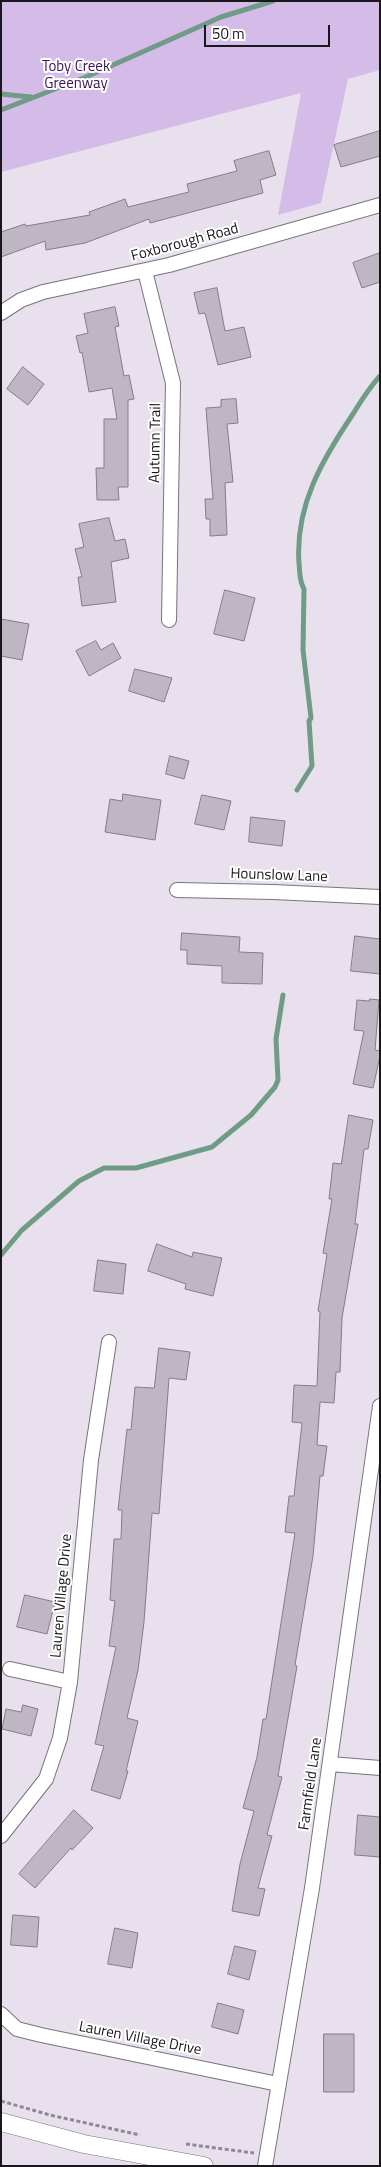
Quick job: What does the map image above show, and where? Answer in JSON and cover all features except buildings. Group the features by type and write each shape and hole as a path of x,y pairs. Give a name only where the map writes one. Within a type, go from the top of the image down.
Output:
{"street":[{"name":"Foxborough Road","path":"1,313 21,300 43,292 145,271 380,205"},
{"name":"Autumn Trail","path":"145,271 173,383 169,620"},
{"name":"Hounslow Lane","path":"177,890 273,892 380,898"},
{"name":"Lauren Village Drive","path":"1,1836 46,1779 60,1738 70,1682 90,1460 109,1342"},
{"name":"Farmfield Lane","path":"266,2160 312,1888 380,1406"},
{"path":"10,1669 70,1682"},
{"path":"330,1764 380,1768"},
{"name":"Lauren Village Drive","path":"1,2014 17,2028 41,2036 278,2084"},
{"path":"1,2122 84,2144 204,2166"}],"path":[{"path":"1,2101 50,2115 141,2135"},
{"path":"178,2142 266,2160"}],"green space":[{"name":"Toby Creek Greenway","path":"1,1 380,1 380,70 348,79 321,203 278,215 301,93 1,172"}],"waterway":[{"path":"1,110 86,77 221,17 273,1"},
{"path":"1,94 31,97"},
{"path":"297,790 312,766 309,721 311,718 303,650 304,589 300,580 299,563 301,522 306,503 321,466 362,399 380,376"},
{"path":"1,1255 22,1230 79,1181 104,1168 136,1168 212,1147 251,1115 275,1087 278,1080 276,1039 283,995"}]}
